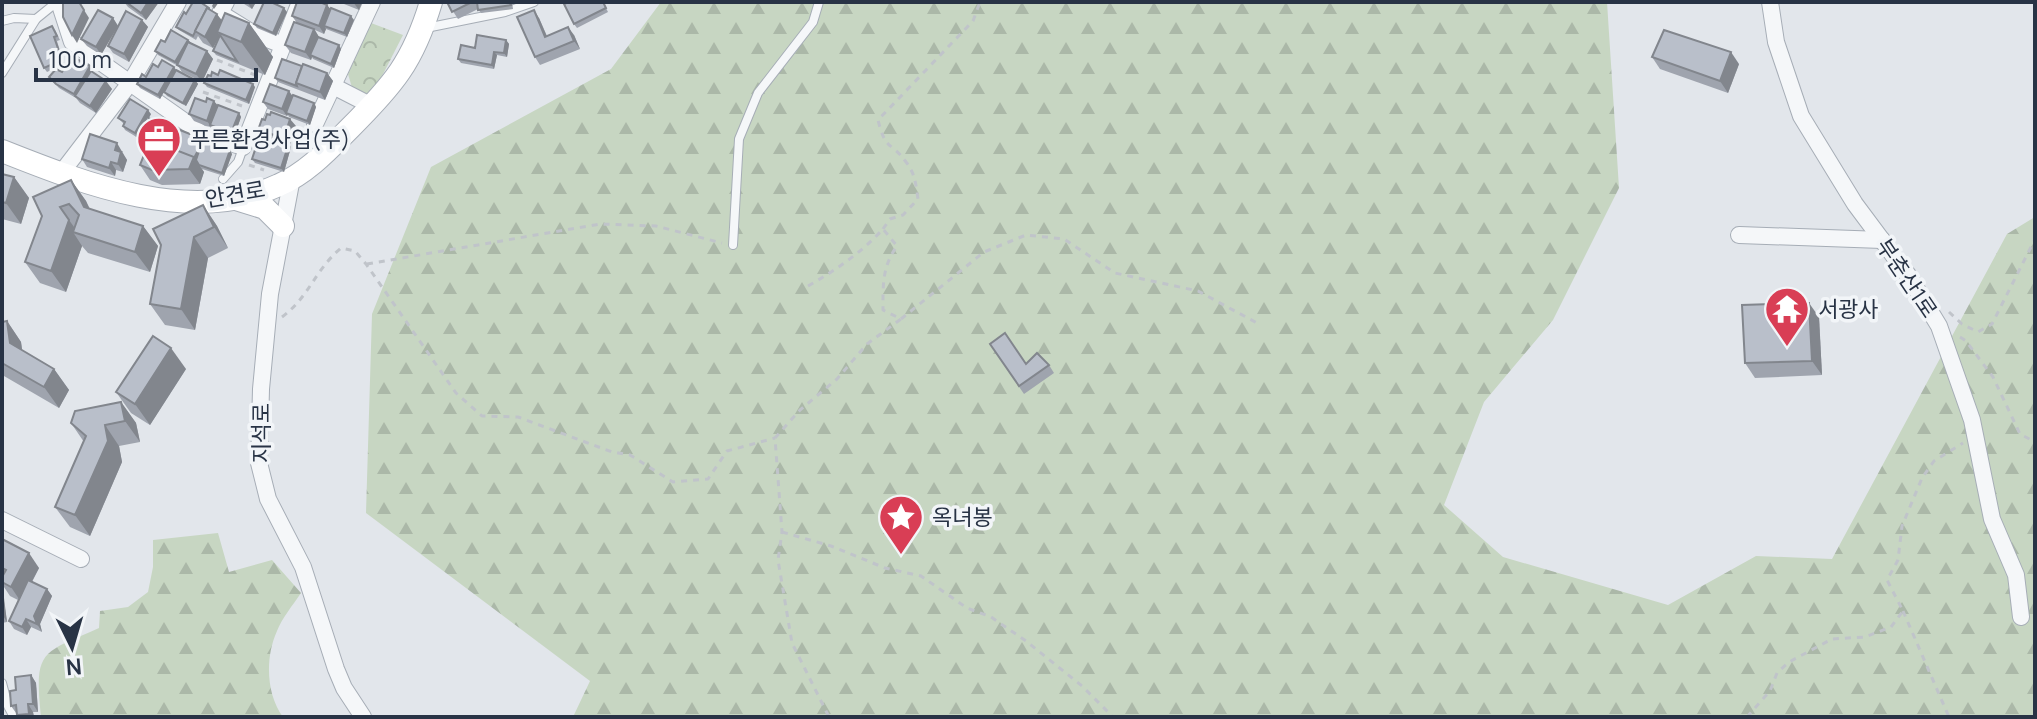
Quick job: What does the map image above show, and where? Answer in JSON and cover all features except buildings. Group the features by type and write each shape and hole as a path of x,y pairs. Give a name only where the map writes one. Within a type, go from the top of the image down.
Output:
{"street":[{"path":"58,2 72,42 201,133 243,147 300,2"},
{"path":"62,172 130,83 178,2"},
{"path":"226,2 220,13 254,34 283,45"},
{"path":"315,124 372,2"},
{"name":"안견로","path":"2,151 124,191 157,198 190,202 227,189 263,192 292,178 325,153 399,77 431,2"},
{"name":"부춘산1로","path":"1770,2 1776,42 1801,116 1847,193 1939,326 1968,407 1992,519 2016,575 2021,617"},
{"path":"333,86 372,106"},
{"name":"지석로","path":"292,178 266,329 258,448 262,481 303,567 344,688 363,717"},
{"path":"227,189 265,208 283,226"},
{"path":"1739,235 1882,240"},
{"path":"2,520 81,559"}],"lane":[{"path":"2,73 36,19 58,2"},
{"path":"422,29 495,15 534,2"},
{"path":"733,245 739,139 758,93 813,22 819,2"},
{"path":"2,21 36,19"},
{"path":"227,189 243,147"},
{"path":"2,683 14,717"}],"path":[{"path":"808,286 868,245 890,219 903,215 918,199 915,176 905,160 884,143 878,120 973,21 980,2"},
{"path":"217,60 269,81"},
{"path":"203,92 257,112"},
{"path":"366,264 600,224 656,226 733,245"},
{"path":"883,229 897,246 887,260 883,278 883,310 901,319"},
{"path":"266,329 299,304 323,263 341,248 355,251 456,393 482,416 518,417 612,452 630,455 673,482 708,479 727,451 775,438 800,410 837,379 867,344 984,252 1026,235 1064,239 1115,273 1198,291 1257,323"},
{"path":"1930,310 1946,309 1962,324 1978,332 1992,324 2035,239"},
{"path":"1939,326 1966,341 1993,377 2020,434 2035,442"},
{"path":"1949,717 1887,580 1898,560 1902,526 1922,478 1934,461 1963,443 1968,407"},
{"path":"775,438 782,532 778,560 792,643 829,717"},
{"path":"782,532 831,546 885,568 921,576 967,608 991,617 1026,641 1082,686 1113,717"},
{"path":"1747,717 1770,691 1777,673 1789,662 1832,639 1865,637 1891,627 1903,611"}],"green space":[{"path":"661,2 1607,2 1619,188 1553,320 1484,402 1444,505 1503,557 1668,605 1756,556 1832,559 2007,234 2035,217 2035,717 573,717 590,681 366,513 372,314 431,167 611,69"},
{"path":"371,23 403,35 380,80 369,93 359,94 353,91 348,74"},
{"path":"218,533 229,572 272,560 301,593 279,626 270,652 270,687 283,717 41,717 39,678 46,657 64,643 99,628 100,611 128,607 148,592 153,567 153,540"}],"place":[{"name":"푸른환경사업(주)","path":"159,178"},
{"name":"서광사","path":"1787,348"},
{"name":"옥녀봉","path":"901,556"}]}
